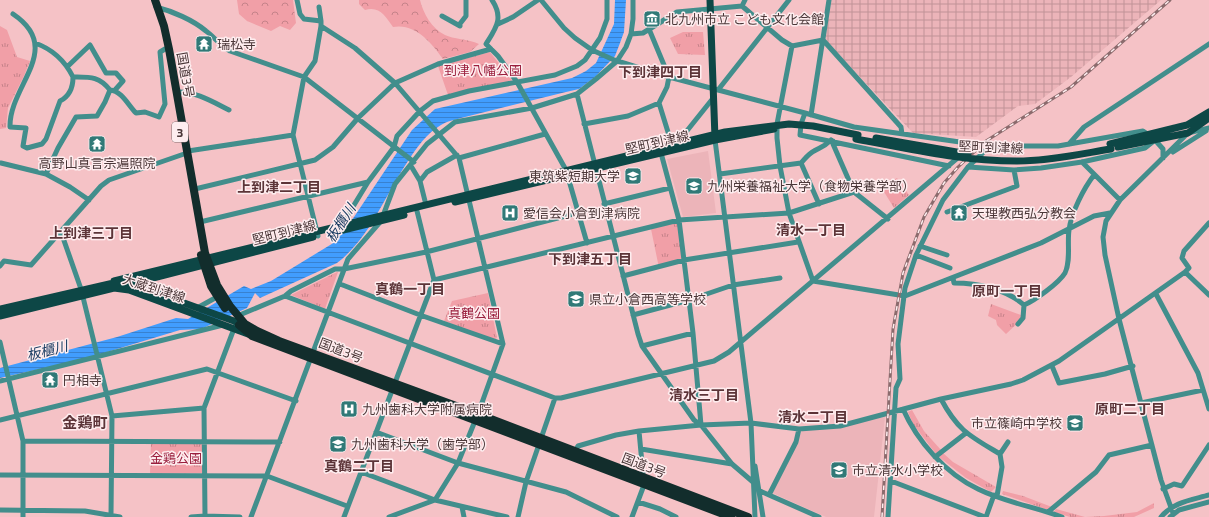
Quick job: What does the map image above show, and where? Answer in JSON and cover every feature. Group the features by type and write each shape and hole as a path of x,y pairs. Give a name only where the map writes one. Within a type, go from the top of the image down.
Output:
{"highway":[{"name":"国道3号","path":"154,3 195,189 205,262"},
{"name":"国道3号","path":"154,3 164,26 177,92 205,262 221,299 235,320 251,332 313,356 644,481 746,516"},
{"name":"国道3号","path":"540,442 575,451 731,517"}],"main road":[{"path":"710,0 716,89 714,98 715,137"},
{"name":"堅町到津線","path":"1110,146 1155,140 1191,131 1209,115"},
{"name":"堅町到津線","path":"379,219 426,205 567,173 683,142 777,126 800,126 959,158 1018,161 1067,156 1110,146 1146,136 1154,132 1187,124 1209,115"},
{"path":"1146,136 1191,131"},
{"name":"堅町到津線","path":"595,166 661,153 715,137"},
{"name":"堅町到津線","path":"114,284 343,227 417,211 469,196"},
{"name":"堅町到津線","path":"114,284 130,283 205,262"},
{"name":"大蔵到津線","path":"130,283 196,310 220,322 235,320"},
{"name":"大蔵到津線","path":"0,316 114,284 196,310"},
{"name":"大蔵到津線","path":"0,309 82,292"}],"street":[{"path":"297,0 300,14 304,19 321,24 355,48 395,83 440,133 458,157 469,196 484,267 503,344 458,463 435,500 389,517"},
{"path":"442,16 460,25 466,16 466,0"},
{"path":"492,0 498,9 498,24 486,44 492,49 518,84 567,173 587,243"},
{"path":"498,24 513,17 538,0"},
{"path":"285,296 556,398 561,398 714,360 741,342 888,219 974,144 854,127 615,61 594,51 564,28 541,0"},
{"path":"343,227 368,182 396,148 397,136 420,111 433,101 518,84 567,71 585,60 594,51 605,24 607,0"},
{"path":"251,517 313,356 328,312 340,284 344,269 351,255 379,219 395,184 427,144 455,122 531,106 577,94 615,61 631,34 633,0"},
{"path":"742,6 745,0"},
{"path":"716,89 768,28 789,0"},
{"path":"811,115 829,0"},
{"path":"154,3 206,30 219,44 230,51 304,76 412,162 420,181 426,205"},
{"path":"631,34 643,33 677,12 742,6 792,46 822,40"},
{"path":"317,234 309,195 293,135 304,76 315,61 315,52 321,24 319,7"},
{"path":"13,14 24,21 35,43 35,54 32,66 12,108 10,122 10,128 26,128 23,146 27,148 42,144 46,139 60,101 68,97 72,89 73,77 67,67 46,47 35,43"},
{"path":"649,29 669,77 667,87 660,103 672,145"},
{"path":"822,40 901,127 902,134"},
{"path":"1069,144 1084,127 1209,44"},
{"path":"46,174 58,148 76,117 96,116 112,90 123,81 116,73 106,73 90,45 67,67"},
{"path":"792,46 777,126 780,166 789,213 813,281"},
{"path":"73,77 92,78 103,81 136,113 145,112 159,116 166,104 160,52 165,49"},
{"path":"195,189 315,160 324,155 358,118 395,83 438,64 492,49"},
{"path":"177,92 185,92 204,98 229,110"},
{"path":"577,94 612,237 642,346 694,420 701,425 732,464 756,483 760,490 763,517"},
{"path":"683,142 686,132 714,98"},
{"path":"584,124 628,116 660,103"},
{"path":"804,113 800,126 800,135 832,140 949,166"},
{"path":"1209,129 1191,131 1120,200 1110,213 1104,229 1103,242 1119,319 1133,366 1163,489 1171,507 1172,515 1209,502"},
{"path":"1163,159 1209,129"},
{"path":"1177,149 1191,131"},
{"path":"890,516 896,388 900,379 898,344 908,277 920,246 943,200 968,167 990,146 1014,147 1069,144 1142,132 1146,133 1146,136"},
{"path":"420,181 427,172 458,157 545,134"},
{"path":"0,266 4,261 31,265 89,200 109,180 186,153 293,135"},
{"path":"715,137 751,423 756,483 756,517"},
{"path":"720,174 801,163 809,154 820,149 832,140"},
{"path":"832,140 854,192 888,219"},
{"path":"968,167 1014,170 1062,165 1145,148 1155,140 1163,149 1163,159"},
{"path":"661,153 679,220 693,333 701,425"},
{"path":"1082,162 1120,200"},
{"path":"1,163 18,164 46,174 70,187 89,200"},
{"path":"801,163 819,204"},
{"path":"947,212 1017,186 1014,170"},
{"path":"1024,305 1032,302 1064,274 1067,267 1069,229 1082,194 1094,175"},
{"path":"200,222 368,182"},
{"path":"604,204 670,188"},
{"path":"434,280 679,220 789,213 854,192"},
{"path":"344,517 409,342 434,280 417,211"},
{"path":"205,516 204,408 235,320 242,314 285,296 291,291 336,268 344,269 426,252 578,213"},
{"path":"813,281 905,296 1041,243 1094,216 1110,213"},
{"path":"575,451 578,446 616,435 639,431 701,425 751,423 800,429 840,426 941,399 1011,384 1052,366 1156,294 1185,272 1189,268 1182,258 1182,255 1209,223"},
{"path":"61,232 82,292 112,416 111,515"},
{"path":"623,276 684,260 798,242"},
{"path":"920,246 947,255"},
{"path":"916,255 950,268"},
{"path":"1185,272 1209,295"},
{"path":"633,315 688,300 733,285 780,278"},
{"path":"953,278 954,283 972,284 1006,293 1024,305"},
{"path":"340,284 420,315 503,344"},
{"path":"1156,294 1198,373 1209,409"},
{"path":"196,310 221,299"},
{"path":"1018,324 1023,318 1024,305"},
{"path":"0,381 97,358 220,322"},
{"path":"642,346 693,333"},
{"path":"0,342 23,441 23,517"},
{"path":"1052,366 1059,383 1105,374 1133,366"},
{"path":"0,420 206,369 296,401"},
{"path":"1141,403 1203,390"},
{"path":"518,517 526,482 556,398"},
{"path":"941,399 950,416 966,433 1000,454"},
{"path":"112,416 204,408"},
{"path":"903,409 916,433 935,457 962,479 977,489 995,496 1062,517"},
{"path":"769,495 796,442 800,429"},
{"path":"632,517 644,481 639,431"},
{"path":"376,432 458,463 566,492 618,517"},
{"path":"935,457 966,433"},
{"path":"23,441 280,442"},
{"path":"891,481 985,517 995,496 1002,467 1000,454 1008,442"},
{"path":"1048,512 1096,472 1109,455 1152,445"},
{"path":"1163,489 1174,484 1182,486 1209,445"},
{"path":"642,449 732,464"},
{"path":"361,472 435,500 506,517"},
{"path":"0,475 267,476 347,506"},
{"path":"756,483 754,509 756,517"},
{"path":"760,490 819,517"},
{"path":"1161,517 1171,507 1209,495"},
{"path":"638,502 660,509 676,517"},
{"path":"462,507 464,517"},
{"path":"746,516 751,514 754,509"},
{"path":"0,510 85,512 120,517"},
{"path":"191,517 240,517"}],"shaded area":[{"path":"831,0 1161,0 1071,77 1035,104 1018,106 976,137 913,133 825,40"},
{"name":"九州栄養福祉大学（食物栄養学部）","path":"708,151 716,213 683,217 667,159"},
{"path":"885,417 874,517 826,517 772,493 802,431"}],"green space":[{"path":"237,0 293,0 296,23 290,30 280,26 271,31 247,21 239,14"},
{"path":"359,0 420,0 423,10 432,25 440,32 448,36 479,44 470,52 443,59 428,40 422,35 408,28 393,27 382,13 375,9 365,10 359,4"},
{"path":"0,26 7,30 17,57 30,61 8,108 6,128 0,129"},
{"path":"683,32 703,32 705,55 678,54 670,38"},
{"name":"到津八幡公園","path":"490,52 512,80 510,82 448,95 438,66"},
{"path":"897,178 909,195 894,208 881,187"},
{"path":"679,221 683,262 659,268 651,229"},
{"path":"337,272 325,309 291,295"},
{"name":"真鶴公園","path":"488,293 497,338 494,340 444,321 452,301"},
{"path":"991,304 1021,315 1021,320 1006,334 997,325 996,320 988,316"},
{"path":"912,410 924,431 941,450 936,454 913,424 908,412"},
{"name":"金鶏公園","path":"151,443 202,444 202,473 150,474"},
{"path":"943,453 953,462 996,487 991,492 966,478 939,457"},
{"path":"1003,491 1023,496 1052,507 1048,510 1002,494"},
{"path":"1154,503 1154,508 1134,517 1085,517 1137,512"},
{"path":"1056,509 1085,517 1070,517 1054,512"}],"water":[{"path":"615,0 626,0 624,32 615,56 595,77 579,89 451,121 443,124 431,132 400,174 368,229 349,253 337,263 260,298 255,293 247,308 201,329 180,330 84,359 0,378 0,368 117,337 176,318 188,319 244,286 251,289 271,281 335,242 354,217 412,130 435,109 572,78 586,71 596,63 614,24"}],"railway":[{"path":"882,517 893,329 903,273 924,217 944,183 958,167 986,141 1071,87 1170,0"}],"place":[{"name":"北九州市立 こども文化会館","path":"652,19"},
{"name":"瑞松寺","path":"204,44"},
{"name":"高野山真言宗遍照院","path":"97,144"},
{"name":"東筑紫短期大学","path":"633,176"},
{"name":"九州栄養福祉大学（食物栄養学部）","path":"694,186"},
{"name":"愛信会小倉到津病院","path":"510,213"},
{"name":"天理教西弘分教会","path":"959,213"},
{"name":"県立小倉西高等学校","path":"576,299"},
{"name":"円相寺","path":"50,380"},
{"name":"九州歯科大学附属病院","path":"349,409"},
{"name":"市立篠崎中学校","path":"1075,423"},
{"name":"九州歯科大学（歯学部）","path":"338,444"},
{"name":"市立清水小学校","path":"839,470"}],"district":[{"name":"下到津四丁目","path":"660,71"},
{"name":"上到津二丁目","path":"279,186"},
{"name":"清水一丁目","path":"811,229"},
{"name":"上到津三丁目","path":"91,232"},
{"name":"下到津五丁目","path":"590,258"},
{"name":"真鶴一丁目","path":"410,288"},
{"name":"原町一丁目","path":"1007,290"},
{"name":"清水三丁目","path":"704,394"},
{"name":"原町二丁目","path":"1130,408"},
{"name":"清水二丁目","path":"813,416"},
{"name":"金鶏町","path":"85,422"},
{"name":"真鶴二丁目","path":"359,465"}],"water label":[{"name":"板櫃川","path":"340,223"},
{"name":"板櫃川","path":"47,350"}]}
